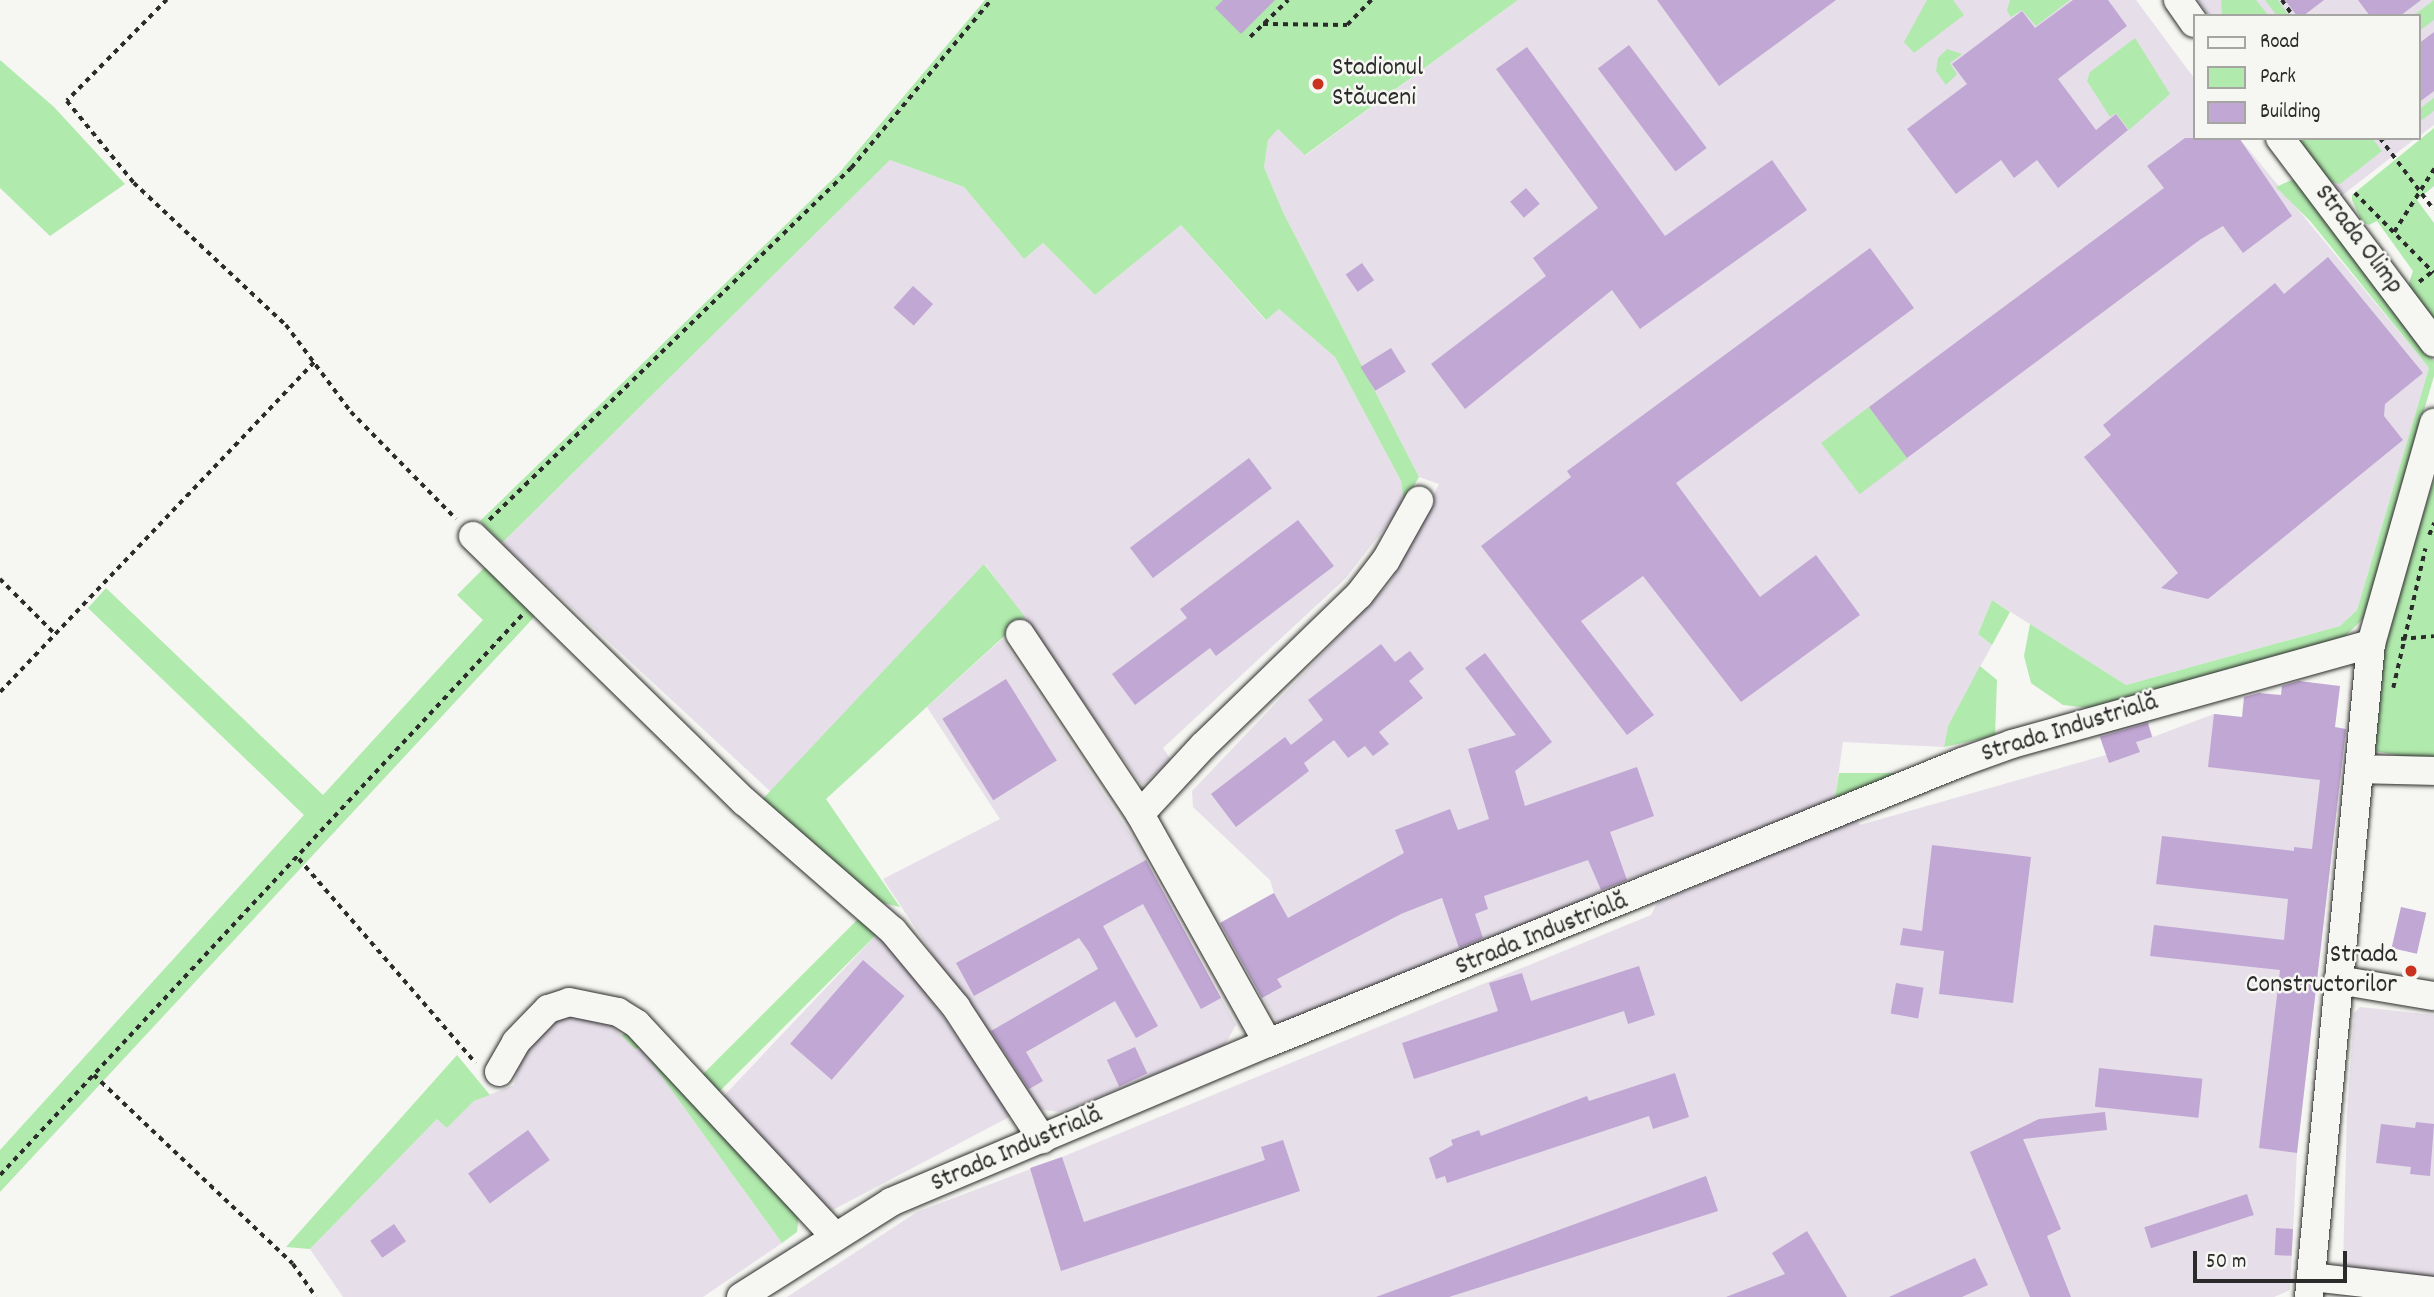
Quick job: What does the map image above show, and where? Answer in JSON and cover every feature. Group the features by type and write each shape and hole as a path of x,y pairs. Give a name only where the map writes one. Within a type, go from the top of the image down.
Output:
{"street":[{"path":"2178,0 2192,20"},
{"name":"Strada Olimp","path":"2282,140 2434,342"},
{"path":"2434,423 2428,457 2371,644 2310,1287 2434,1291"},
{"path":"1140,814 1203,746 1359,595 1395,546 1419,501"},
{"path":"473,536 536,601 745,802 893,931 956,1007 1042,1139"},
{"path":"1020,634 1140,814 1268,1043"},
{"name":"Strada Industrială","path":"741,1297 834,1235 891,1202 1268,1043 2012,744 2371,644"},
{"path":"2359,769 2434,771"},
{"path":"2338,980 2434,996"},
{"path":"491,1071 548,1009 569,1002 618,1012 636,1024 834,1235"}],"path":[{"path":"167,0 67,101 134,183 286,325 315,360 351,412 473,536 851,169 991,0"},
{"path":"1250,37 1288,0"},
{"path":"1263,24 1346,25 1371,0"},
{"path":"2382,140 2434,211"},
{"path":"2394,232 2434,169"},
{"path":"2355,193 2434,272 2417,285"},
{"path":"0,692 315,360"},
{"path":"2392,691 2402,639 2434,523"},
{"path":"0,579 55,634"},
{"path":"0,1175 299,859 536,601"},
{"path":"2371,644 2434,636"},
{"path":"299,859 491,1071"},
{"path":"94,1075 293,1264 316,1297"}],"shaded area":[{"path":"1518,0 2136,0 2192,75 2192,140 2241,140 2429,368 2357,610 2340,626 2126,685 1992,600 1978,634 1992,645 1948,726 1944,747 1843,742 1835,798 1601,891 1486,946 1289,1026 1277,1022 1220,923 1274,893 1270,880 1193,807 1192,791 1390,583 1439,484 1419,477 1283,212 1264,167 1268,139 1278,129 1306,155","holes":["1476,878 1478,885 1401,914"]},
{"path":"2198,0 2434,0 2434,125 2420,136 2420,14 2208,14"},
{"path":"2298,140 2413,140 2340,197"},
{"path":"890,160 964,187 1024,259 1043,243 1095,295 1181,225 1265,320 1279,309 1335,357 1401,481 1404,503 1346,578 1163,748 1171,760 1142,785 985,564 771,792 502,543"},
{"path":"1002,639 1133,838 1236,1025 1224,1046 1061,1112 1035,1109 883,879 1000,819 927,707"},
{"path":"2214,714 2346,729 2297,1153 2290,1290 2274,1297 787,1297 917,1212 1062,1157 1651,915 1657,903 1856,819 1860,825 2106,755 2099,735 2146,719 2153,737"},
{"path":"884,934 1013,1115 827,1213 719,1101 876,935"},
{"path":"2360,1007 2434,1015 2434,1277 2343,1267 2347,1114 2354,1013"},
{"path":"566,1012 601,1015 635,1049 641,1048 782,1243 703,1297 343,1297 310,1249 438,1118 447,1128 474,1101 514,1085 521,1054 537,1030"}],"green space":[{"path":"985,0 1518,0 1305,155 1278,129 1268,140 1264,167 1283,212 1419,477 1404,503 1401,481 1335,357 1279,309 1266,320 1181,225 1095,295 1043,243 1024,259 964,187 890,160 502,543 480,521 839,173"},
{"path":"1927,0 1953,0 1964,15 1914,53 1904,42"},
{"path":"2010,0 2070,0 2036,26 2022,10 2011,17 2007,11"},
{"path":"2221,0 2256,0 2267,14 2222,14"},
{"path":"2265,0 2278,0 2288,14 2276,14"},
{"path":"2434,0 2434,20 2420,30 2420,14 2416,14"},
{"path":"2135,38 2170,94 2129,130 2116,113 2110,117 2087,81 2090,72"},
{"path":"1947,49 1962,54 1950,63 1957,74 1946,85 1936,71 1938,58"},
{"path":"0,60 54,107 125,184 50,236 0,188"},
{"path":"2434,98 2434,111 2420,122 2420,108"},
{"path":"2434,128 2434,186 2417,200 2434,223 2434,324 2408,286 2413,271 2377,221 2369,225 2362,222 2352,200 2352,195"},
{"path":"2298,140 2374,140 2382,151 2340,184 2327,181"},
{"path":"2296,178 2434,361 2434,376 2364,618 2340,641 2088,708 2063,705 2031,683 2024,656 2030,624 2126,685 2340,626 2357,610 2429,368 2311,222 2276,187"},
{"path":"1869,407 1908,458 1860,494 1821,443"},
{"path":"2434,479 2434,762 2375,751 2381,652"},
{"path":"984,564 1025,617 826,799 900,907 882,903 758,804"},
{"path":"486,566 536,615 0,1192 0,1150 304,815 88,608 106,588 323,795 483,620 457,595"},
{"path":"1992,600 2010,612 1992,645 1978,634"},
{"path":"1980,666 1997,680 1995,736 1944,747 1948,726"},
{"path":"1839,773 1909,773 1835,798"},
{"path":"859,918 876,935 716,1095 699,1078"},
{"path":"634,1031 799,1214 797,1232 782,1243 641,1048 635,1049 621,1035"},
{"path":"457,1055 490,1095 474,1101 447,1128 437,1119 310,1249 286,1247"}],"building":[{"path":"1223,0 1275,0 1241,34 1215,8"},
{"path":"1657,0 1836,0 1719,86"},
{"path":"2073,0 2108,0 2127,26 2058,79 2096,130 2116,114 2128,130 2058,188 2037,160 2014,178 2001,160 1956,194 1907,129 1967,84 1952,64 2022,11 2035,28"},
{"path":"2285,0 2324,0 2306,14 2296,14"},
{"path":"2358,0 2421,0 2403,14 2368,14"},
{"path":"2434,32 2434,91 2420,102 2420,42"},
{"path":"1629,45 1707,148 1675,171 1598,68"},
{"path":"1527,47 1665,236 1772,160 1807,210 1640,329 1612,290 1465,409 1431,364 1546,276 1533,258 1598,208 1496,69"},
{"path":"2185,138 2240,140 2292,216 2243,253 2223,226 2201,239 1907,458 1869,407 2164,188 2147,166"},
{"path":"1526,188 1540,204 1524,218 1510,202"},
{"path":"1870,248 1914,308 1676,483 1760,597 1816,555 1860,615 1741,702 1643,576 1581,621 1654,715 1627,735 1481,546 1571,477 1567,471"},
{"path":"2328,257 2423,373 2385,404 2384,416 2403,440 2208,599 2161,588 2178,573 2084,457 2111,435 2103,425 2275,283 2284,294"},
{"path":"1362,263 1374,280 1358,292 1346,274"},
{"path":"913,286 933,304 914,326 894,308"},
{"path":"1391,348 1406,372 1375,391 1360,367"},
{"path":"1249,458 1272,488 1153,578 1130,548"},
{"path":"1298,520 1334,566 1216,656 1210,648 1135,705 1112,674 1187,618 1180,609"},
{"path":"1381,644 1395,662 1410,651 1424,669 1409,681 1423,698 1379,732 1389,744 1373,756 1365,746 1348,758 1334,740 1304,763 1309,771 1236,827 1211,794 1285,737 1291,745 1323,720 1308,700"},
{"path":"1485,653 1552,742 1515,771 1525,806 1637,767 1654,816 1610,832 1627,880 1601,890 1588,860 1484,896 1488,909 1475,914 1483,938 1459,948 1442,898 1401,914 1277,979 1282,987 1262,998 1220,923 1274,893 1288,918 1404,853 1395,830 1450,809 1458,830 1489,819 1468,749 1516,735 1465,668"},
{"path":"1006,679 1057,760 993,800 942,719"},
{"path":"2299,681 2340,686 2335,727 2346,729 2297,1153 2259,1148 2280,970 2150,956 2154,925 2284,940 2288,899 2156,884 2162,836 2294,851 2294,847 2312,849 2320,780 2208,767 2214,714 2242,717 2244,697 2259,693 2281,695 2282,686"},
{"path":"2148,723 2152,737 2136,742 2140,752 2109,763 2100,737"},
{"path":"1932,845 2031,857 2013,1003 1939,994 1944,951 1900,945 1903,928 1922,931"},
{"path":"1146,860 1221,998 1201,1009 1143,904 1103,926 1158,1026 1136,1038 1115,1001 1026,1052 1043,1081 1029,1089 991,1031 1098,969 1089,952 1079,938 974,996 956,963"},
{"path":"2401,907 2426,913 2417,954 2392,948"},
{"path":"863,960 905,996 832,1080 790,1044"},
{"path":"1639,966 1655,1015 1628,1024 1624,1011 1414,1079 1402,1043 1498,1011 1489,983 1522,973 1531,1001"},
{"path":"1896,983 1924,988 1918,1018 1891,1014"},
{"path":"1135,1047 1147,1073 1119,1086 1107,1060"},
{"path":"2099,1068 2202,1079 2198,1118 2095,1107"},
{"path":"1675,1073 1689,1117 1653,1129 1649,1116 1447,1183 1445,1176 1436,1179 1429,1158 1453,1145 1451,1140 1479,1130 1481,1136 1587,1096 1589,1101"},
{"path":"2105,1112 2107,1130 2023,1139 2061,1229 2047,1236 2071,1297 2030,1297 1970,1152 2039,1119"},
{"path":"2416,1122 2434,1124 2430,1176 2410,1174 2411,1167 2376,1163 2381,1124 2415,1128"},
{"path":"528,1130 550,1160 490,1203 468,1173"},
{"path":"1283,1140 1300,1191 1061,1271 1030,1168 1062,1157 1084,1222 1265,1160 1261,1147"},
{"path":"1706,1176 1718,1211 1449,1297 1376,1297"},
{"path":"2247,1194 2254,1215 2151,1248 2144,1227"},
{"path":"394,1224 406,1241 382,1258 370,1241"},
{"path":"2276,1228 2293,1229 2292,1256 2275,1255"},
{"path":"1807,1231 1847,1297 1726,1297 1785,1274 1772,1253"},
{"path":"1975,1258 1988,1285 1962,1297 1889,1297"}],"place":[{"name":"Stadionul Stăuceni","path":"1318,84"},
{"name":"Strada Constructorilor","path":"2411,971"}]}
